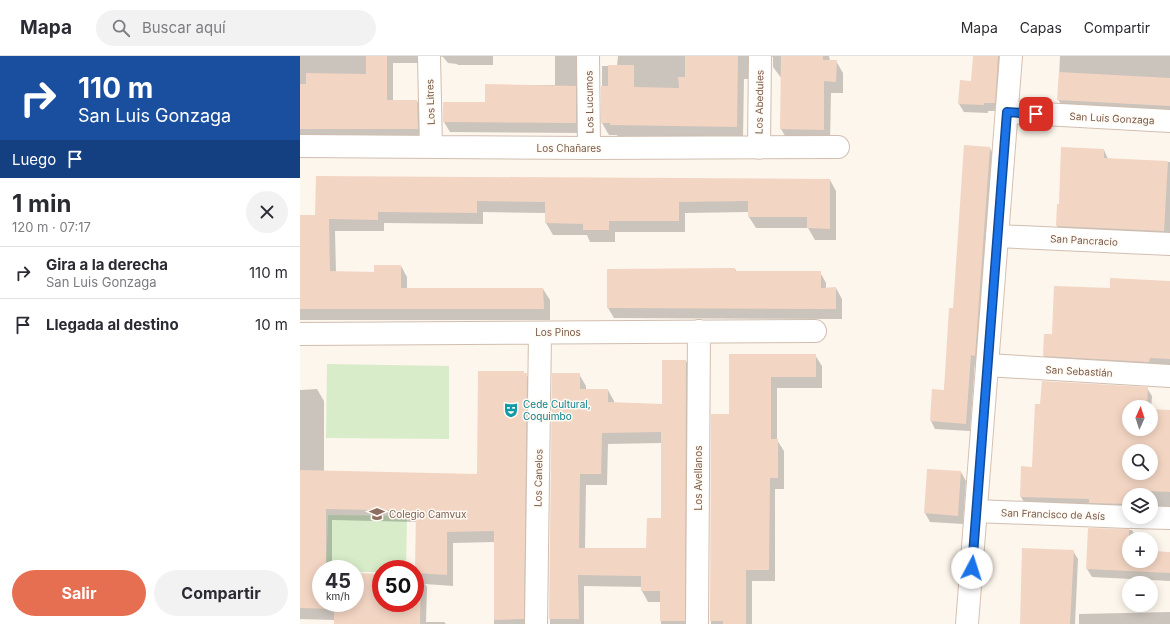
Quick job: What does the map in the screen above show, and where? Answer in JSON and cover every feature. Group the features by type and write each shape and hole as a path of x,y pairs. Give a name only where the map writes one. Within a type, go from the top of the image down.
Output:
{"street":[{"name":"Los Litres","path":"429,56 431,147"},
{"name":"Los Lucumos","path":"588,56 589,148"},
{"name":"Los Abedules","path":"759,148 760,56"},
{"path":"967,624 1011,56"},
{"name":"San Luis Gonzaga","path":"1007,112 1170,121"},
{"name":"Los Chañares","path":"300,146 589,148 838,147"},
{"name":"San Pancracio","path":"997,236 1170,244"},
{"name":"Los Avellanos","path":"696,624 698,331"},
{"name":"Los Pinos","path":"300,334 815,331"},
{"name":"Los Canelos","path":"536,624 540,333"},
{"name":"San Sebastián","path":"987,365 1170,376"},
{"name":"San Francisco de Asís","path":"976,511 1122,517"},
{"path":"1158,518 1170,518"}],"green space":[{"path":"327,364 449,366 449,439 326,438"},
{"path":"328,515 407,516 406,560 372,560 372,572 364,572 364,560 326,560"}],"building":[{"path":"366,56 387,56 387,100 417,100 418,129 300,129 300,84 306,84 306,73 366,74"},
{"path":"685,56 738,56 737,127 610,125 610,123 601,123 601,86 608,86 608,65 634,65 634,87 679,88 678,77 685,77"},
{"path":"781,56 823,56 823,60 837,60 836,82 824,81 824,130 780,129"},
{"path":"973,56 998,56 995,103 984,103 984,105 958,104 960,80 971,81"},
{"path":"1059,72 1170,78 1170,106 1057,100"},
{"path":"485,84 576,86 576,123 443,122 443,102 485,102"},
{"path":"964,145 990,147 975,356 971,355 966,424 930,421 932,389 944,390 949,308 953,308"},
{"path":"1061,147 1104,149 1104,158 1168,161 1164,231 1056,226 1057,204 1059,204"},
{"path":"316,176 830,179 830,229 807,228 807,217 748,217 748,201 679,202 679,221 609,221 609,230 583,230 583,224 545,223 545,202 477,201 477,213 378,212 378,220 329,219 330,271 374,272 374,265 401,265 401,288 543,288 544,309 300,309 300,215 315,215"},
{"path":"735,268 735,271 821,271 821,288 836,287 836,309 607,308 607,269"},
{"path":"1110,278 1170,281 1170,359 1150,358 1149,362 1043,356 1044,334 1052,334 1054,286 1110,288"},
{"path":"729,354 816,354 816,377 771,377 771,439 778,439 778,478 770,478 769,570 746,570 746,624 723,624 723,621 710,621 711,414 729,414"},
{"path":"662,360 686,360 685,621 660,621 660,591 641,591 641,576 578,575 579,619 549,619 552,373 580,373 580,389 608,389 608,402 662,404","holes":["661,432 661,518 647,518 646,548 579,548 580,474 601,474 602,433"]},
{"path":"478,371 524,371 524,373 527,373 524,619 494,620 494,531 447,532 447,575 424,574 424,560 415,560 416,511 326,509 326,560 312,560 312,608 300,608 300,470 477,474"},
{"path":"1042,381 1148,387 1147,400 1122,400 1122,436 1158,436 1158,409 1170,410 1170,492 1158,492 1158,488 1122,488 1122,504 1089,503 1089,499 1020,497 1021,466 1032,467 1035,404 1040,404"},
{"path":"927,469 961,471 958,516 924,513"},
{"path":"1088,528 1129,529 1129,532 1122,532 1122,568 1158,568 1158,551 1170,552 1170,573 1086,569"},
{"path":"1022,548 1074,550 1070,624 1020,624"},
{"path":"364,573 372,574 372,612 420,612 420,624 334,624 334,612 364,612"}],"place":[{"name":"Cede Cultural, Coquimbo","path":"511,410"},
{"name":"Colegio Camvux","path":"377,514"}],"route":[{"path":"972,568 1007,112 1036,114"}]}
